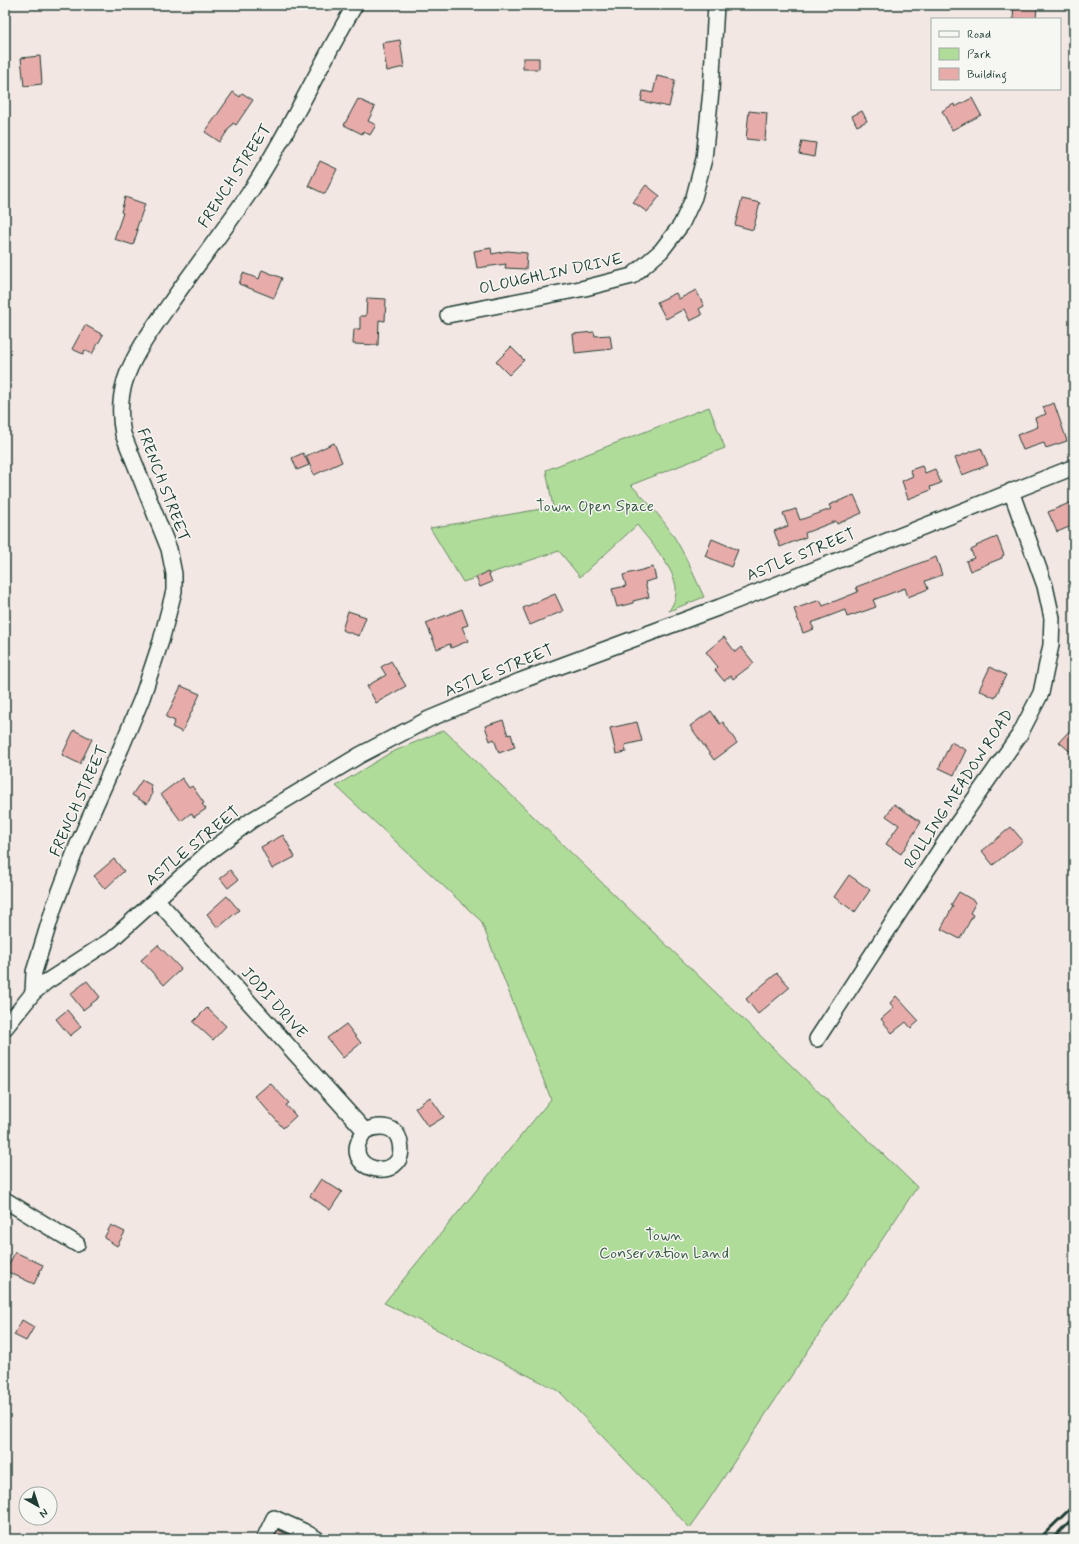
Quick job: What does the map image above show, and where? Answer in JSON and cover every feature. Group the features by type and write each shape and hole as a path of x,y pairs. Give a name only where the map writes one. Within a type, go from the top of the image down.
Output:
{"street":[{"name":"FRENCH STREET","path":"33,994 34,972 54,907 78,844 142,698 163,635 174,591 174,574 169,549 123,434 120,414 123,391 127,376 149,334 229,223 266,167 355,5"},
{"name":"OLOUGHLIN DRIVE","path":"448,314 585,288 632,276 661,251 681,225 691,204 704,159 711,91 716,5"},
{"name":"ASTLE STREET","path":"5,1028 33,994 46,982 111,940 210,851 252,820 360,755 429,718 520,681 720,607 1074,467"},
{"name":"ROLLING MEADOW ROAD","path":"817,1039 955,827 1020,734 1041,693 1051,645 1052,618 1045,586 1011,491"},
{"name":"JODI DRIVE","path":"156,899 366,1131"},
{"path":"5,1200 77,1244"},
{"path":"264,1539 274,1518 317,1539"}],"green space":[{"name":"Town Open Space","path":"709,407 725,448 631,485 651,506 675,538 704,597 669,611 676,594 676,585 673,576 656,549 637,525 580,577 559,551 463,582 430,528 553,507 546,470"},
{"name":"Town Conservation Land","path":"444,730 917,1187 690,1528 559,1391 384,1303 551,1099 481,921 336,786 390,753"}],"building":[{"path":"1014,5 1037,5 1036,18 1013,18"},
{"path":"400,40 404,67 387,71 382,43"},
{"path":"40,56 42,84 24,86 21,58"},
{"path":"523,58 539,58 539,69 523,69"},
{"path":"657,76 675,80 669,107 641,101 643,91 653,93"},
{"path":"233,92 240,97 242,93 253,100 236,125 233,123 220,142 205,132"},
{"path":"972,98 981,115 952,130 942,111 954,104 955,107"},
{"path":"358,99 375,107 368,121 376,125 370,135 363,131 362,134 344,125"},
{"path":"749,111 767,113 765,141 746,139"},
{"path":"862,111 867,121 857,126 852,116"},
{"path":"802,141 816,143 814,157 799,154"},
{"path":"320,161 337,169 325,194 308,186"},
{"path":"646,185 660,196 647,212 633,202"},
{"path":"125,197 145,204 136,230 138,230 133,245 114,239 123,213 121,212"},
{"path":"742,199 760,203 753,230 735,225"},
{"path":"491,248 492,254 507,251 527,253 526,269 505,268 506,264 477,268 474,251"},
{"path":"262,270 282,278 274,298 239,284 243,273 259,279"},
{"path":"696,290 704,306 699,309 702,315 690,321 684,309 666,319 657,302 676,293 679,299"},
{"path":"367,298 386,299 385,321 379,320 378,345 353,344 354,329 360,329 360,316 366,316"},
{"path":"85,325 103,335 92,354 85,350 83,354 72,349"},
{"path":"594,332 595,336 610,335 612,349 575,353 573,334"},
{"path":"511,347 524,360 509,375 496,362"},
{"path":"1054,403 1067,441 1046,448 1044,443 1023,450 1017,435 1038,427 1035,418 1046,414 1043,407"},
{"path":"334,443 342,462 314,475 306,456"},
{"path":"981,448 988,465 962,475 955,458"},
{"path":"303,453 309,465 297,470 292,458"},
{"path":"922,466 925,473 935,469 941,483 930,487 931,490 908,499 902,481 913,476 910,470"},
{"path":"854,495 862,513 837,524 836,521 805,533 806,537 780,547 774,531 788,526 783,513 796,509 800,520 831,509 829,505"},
{"path":"1074,501 1074,525 1057,532 1048,512"},
{"path":"997,537 1004,555 1002,558 970,571 966,561 974,558 971,550 977,547 976,546"},
{"path":"712,539 738,550 731,567 705,556"},
{"path":"936,557 942,575 925,581 928,589 908,597 905,588 873,600 876,607 847,617 845,610 811,623 814,629 803,633 794,609 820,600 823,606 858,592 856,587"},
{"path":"653,567 656,579 645,582 649,597 617,607 612,589 626,586 623,575"},
{"path":"488,572 492,582 480,587 476,577"},
{"path":"555,594 563,611 530,625 523,608"},
{"path":"462,609 468,625 462,627 468,641 451,648 450,644 437,649 426,623"},
{"path":"348,611 366,617 359,636 342,630"},
{"path":"724,637 735,652 741,647 754,663 733,679 731,676 724,681 715,670 718,667 706,652"},
{"path":"391,661 406,686 376,703 367,686 386,675 381,667"},
{"path":"990,667 1006,675 995,698 979,690"},
{"path":"181,686 200,694 182,732 172,727 175,721 166,717"},
{"path":"711,711 720,724 723,722 737,743 714,760 690,726"},
{"path":"503,720 508,735 511,734 515,747 499,753 494,739 490,741 485,726"},
{"path":"637,722 642,741 625,745 626,752 616,754 610,728"},
{"path":"1074,726 1074,755 1059,742"},
{"path":"74,730 92,739 80,764 62,755"},
{"path":"951,742 966,750 954,775 939,768"},
{"path":"182,778 189,788 192,786 204,803 202,804 206,809 194,817 191,813 181,821 161,794"},
{"path":"142,780 151,785 152,795 147,804 132,795"},
{"path":"894,804 921,822 901,854 886,844 899,825 886,816"},
{"path":"1011,827 1023,841 993,865 982,851"},
{"path":"283,835 295,857 272,869 261,847"},
{"path":"114,859 124,871 105,889 94,876"},
{"path":"230,870 238,880 228,888 220,878"},
{"path":"849,875 870,890 855,912 834,897"},
{"path":"959,892 976,902 970,913 973,915 960,939 941,929 953,906 951,905"},
{"path":"227,896 239,910 218,928 207,914"},
{"path":"158,945 181,969 164,985 141,960"},
{"path":"777,973 790,987 758,1014 746,999"},
{"path":"87,981 100,997 83,1010 70,994"},
{"path":"896,996 919,1021 911,1028 906,1022 892,1033 881,1019 894,1008 890,1003"},
{"path":"207,1008 226,1026 213,1040 193,1022"},
{"path":"67,1010 81,1027 70,1036 56,1019"},
{"path":"346,1024 361,1043 343,1058 327,1038"},
{"path":"270,1083 289,1103 286,1105 296,1116 283,1128 255,1096"},
{"path":"430,1097 444,1117 428,1127 415,1108"},
{"path":"321,1179 342,1192 330,1210 310,1196"},
{"path":"111,1225 125,1232 117,1246 104,1238"},
{"path":"15,1252 43,1265 34,1284 6,1271"},
{"path":"22,1320 34,1327 26,1341 14,1335"},
{"path":"278,1530 299,1539 274,1539"}],"railway":[{"path":"1039,1539 1074,1505"},
{"path":"1052,1539 1074,1517"}]}
